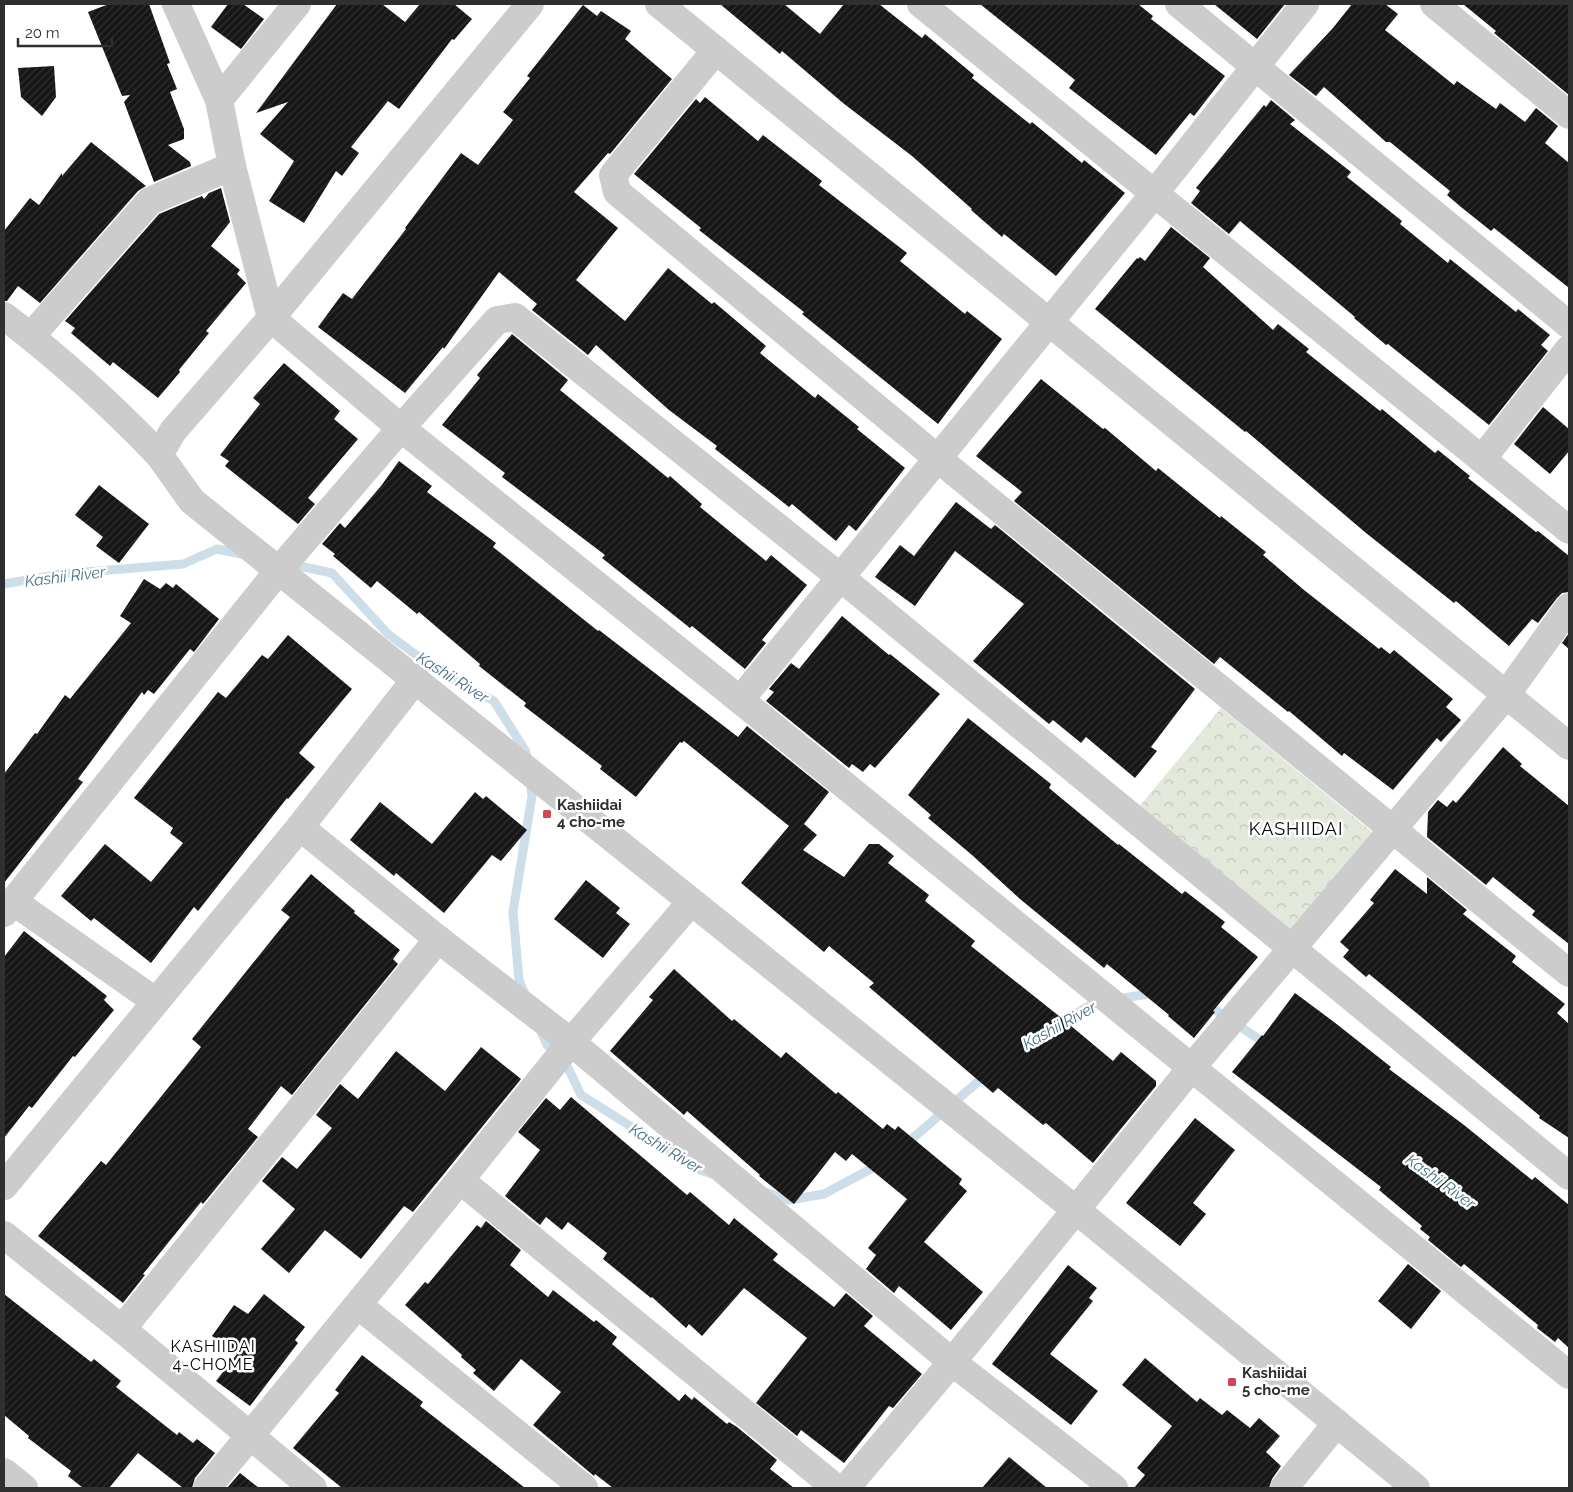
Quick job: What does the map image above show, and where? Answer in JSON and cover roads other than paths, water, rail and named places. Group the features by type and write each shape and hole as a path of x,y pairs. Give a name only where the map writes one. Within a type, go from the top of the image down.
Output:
{"street":[{"path":"176,4 219,100 232,166 271,318 400,428 740,700 1569,1375"},
{"path":"219,100 298,4"},
{"path":"159,455 173,431 271,318 530,4"},
{"path":"659,4 1569,746"},
{"path":"921,4 1569,530"},
{"path":"1180,4 1569,325"},
{"path":"740,700 1154,194 1305,4"},
{"path":"1434,4 1569,114"},
{"path":"716,50 613,175 617,192 937,458 1569,974"},
{"path":"31,336 150,201 232,166"},
{"path":"4,316 31,336 129,424 159,455 192,501 1076,1210 1416,1488"},
{"path":"155,1001 9,908 279,570 400,428 497,320 515,317 840,577 1569,1176"},
{"path":"1482,459 1569,349"},
{"path":"846,1488 952,1362 1192,1067 1506,694 1569,606"},
{"path":"4,1186 300,827 415,680"},
{"path":"300,827 438,939 571,1042 952,1362 1085,1479 1114,1488"},
{"path":"207,1488 571,1042 691,902"},
{"path":"122,1329 438,939"},
{"path":"460,1180 836,1488"},
{"path":"4,1235 122,1329 314,1488"},
{"path":"358,1305 584,1488"},
{"path":"1284,1488 1337,1423"},
{"path":"4,1472 24,1488"}],"waterway":[{"name":"Kashii River","path":"4,584 61,574 183,564 217,549 246,555"},
{"name":"Kashii River","path":"290,564 332,573 388,634 439,672 494,701 526,752 527,761"},
{"name":"Kashii River","path":"526,997 519,980 513,912 532,796 530,781"},
{"name":"Kashii River","path":"1117,999 1155,993"},
{"name":"Kashii River","path":"1056,1026 1092,1004 1101,1002"},
{"name":"Kashii River","path":"1205,1003 1269,1046"},
{"name":"Kashii River","path":"539,1027 547,1045 568,1068 581,1095 700,1170 715,1175"},
{"name":"Kashii River","path":"907,1145 988,1073"},
{"name":"Kashii River","path":"765,1192 789,1200 824,1194 880,1164"}],"place":[{"name":"Kashiidai 4 cho-me","path":"547,814"},
{"name":"Kashiidai 5 cho-me","path":"1232,1382"}],"district":[{"name":"KASHIIDAI","path":"1296,829"},
{"name":"KASHIIDAI 4-CHOME","path":"213,1355"}]}
